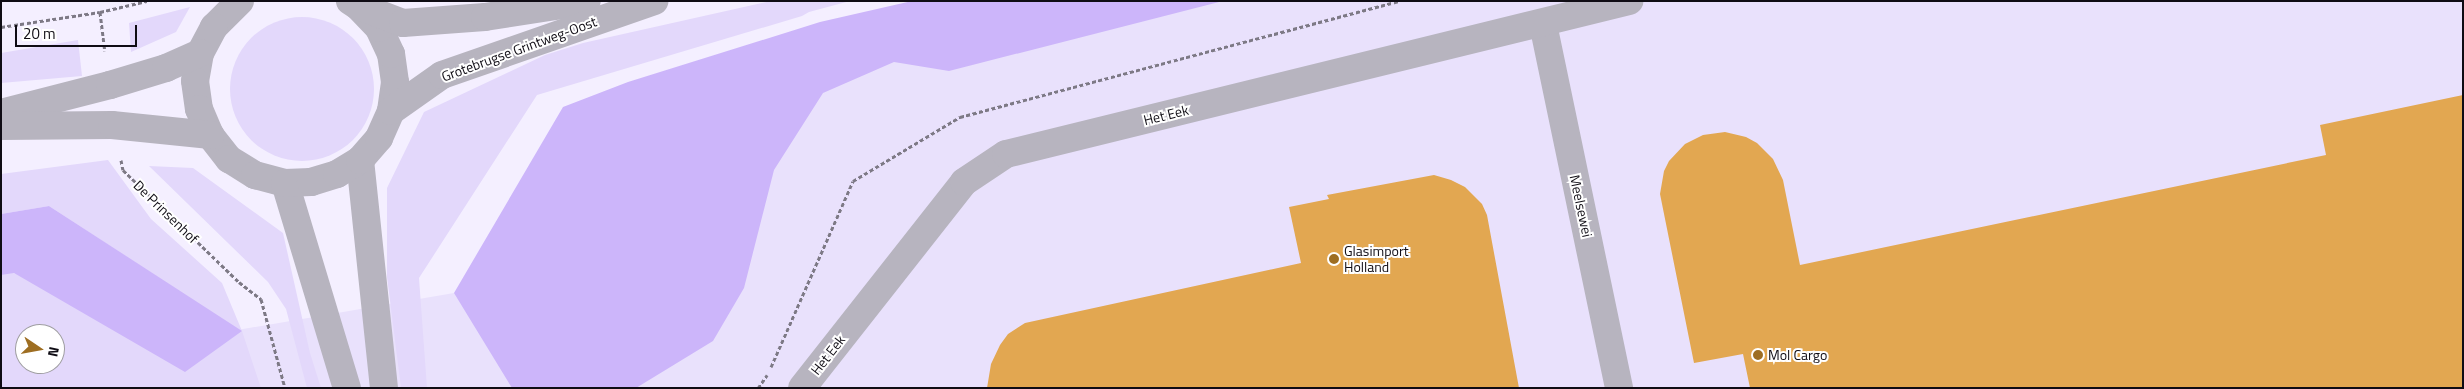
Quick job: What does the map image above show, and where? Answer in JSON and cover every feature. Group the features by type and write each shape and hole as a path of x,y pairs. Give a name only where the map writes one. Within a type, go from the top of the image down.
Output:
{"street":[{"path":"240,1 214,27 200,54 195,81 199,109 210,135 230,159 255,175 285,183 311,182 337,174 360,160 379,138 391,111 395,82 391,54 379,28 354,4"},
{"name":"Grotebrugse Grintweg-Oost","path":"354,4 403,23 484,17 587,1"},
{"name":"Grotebrugse Grintweg-Oost","path":"391,111 442,75 655,1"},
{"name":"Het Eek","path":"802,388 964,182 1006,154 1543,24 1629,1"},
{"name":"Meelsewei","path":"1543,24 1620,388"},
{"path":"1,113 110,85 166,68 200,54"},
{"path":"1,126 112,126 210,135"},
{"path":"360,160 384,388"},
{"path":"285,183 347,388"}],"path":[{"path":"1,27 100,12 147,1"},
{"path":"100,12 110,85"},
{"name":"De Prinsenhof","path":"112,126 124,170 239,282 261,299 285,388"}],"shaded area":[{"path":"771,1 850,1 537,95 419,278 427,388 401,388 387,277 387,188 424,112 545,55 583,43"},
{"path":"912,1 1223,1 949,71 894,62 823,93 774,170 744,288 713,341 636,388 512,388 454,293 563,107 628,82 820,22"},
{"path":"1022,1 2463,1 2463,388 1,388 1,248 214,334 454,293 661,201 791,72"},
{"path":"190,7 176,32 131,52 129,23"},
{"path":"302,17 329,23 342,29 353,38 362,49 368,62 374,89 368,116 362,129 353,140 342,149 329,155 302,161 275,155 262,149 251,140 242,129 236,116 230,89 236,62 242,49 251,38 262,29 275,23"},
{"path":"78,40 82,76 1,83 1,53"},
{"path":"108,160 151,219 222,283 242,331 261,388 1,388 1,275 13,273 242,332 49,206 1,214 1,174"},
{"path":"149,166 193,168 283,233 310,353 321,388 307,388 286,309 268,282"},
{"path":"49,206 242,331 185,372 14,273 1,275 1,214"}],"building":[{"path":"2463,95 2463,388 1750,388 1743,354 1694,363 1660,194 1664,171 1669,161 1685,144 1703,135 1725,132 1746,137 1757,143 1773,159 1783,180 1800,265 2326,155 2320,125"},
{"path":"1434,175 1465,187 1482,204 1487,215 1519,388 987,388 991,364 1000,345 1008,334 1025,323 1301,263 1289,207 1329,199 1327,195"}],"place":[{"name":"Glasimport Holland","path":"1334,259"},
{"name":"Mol Cargo","path":"1758,355"}]}
